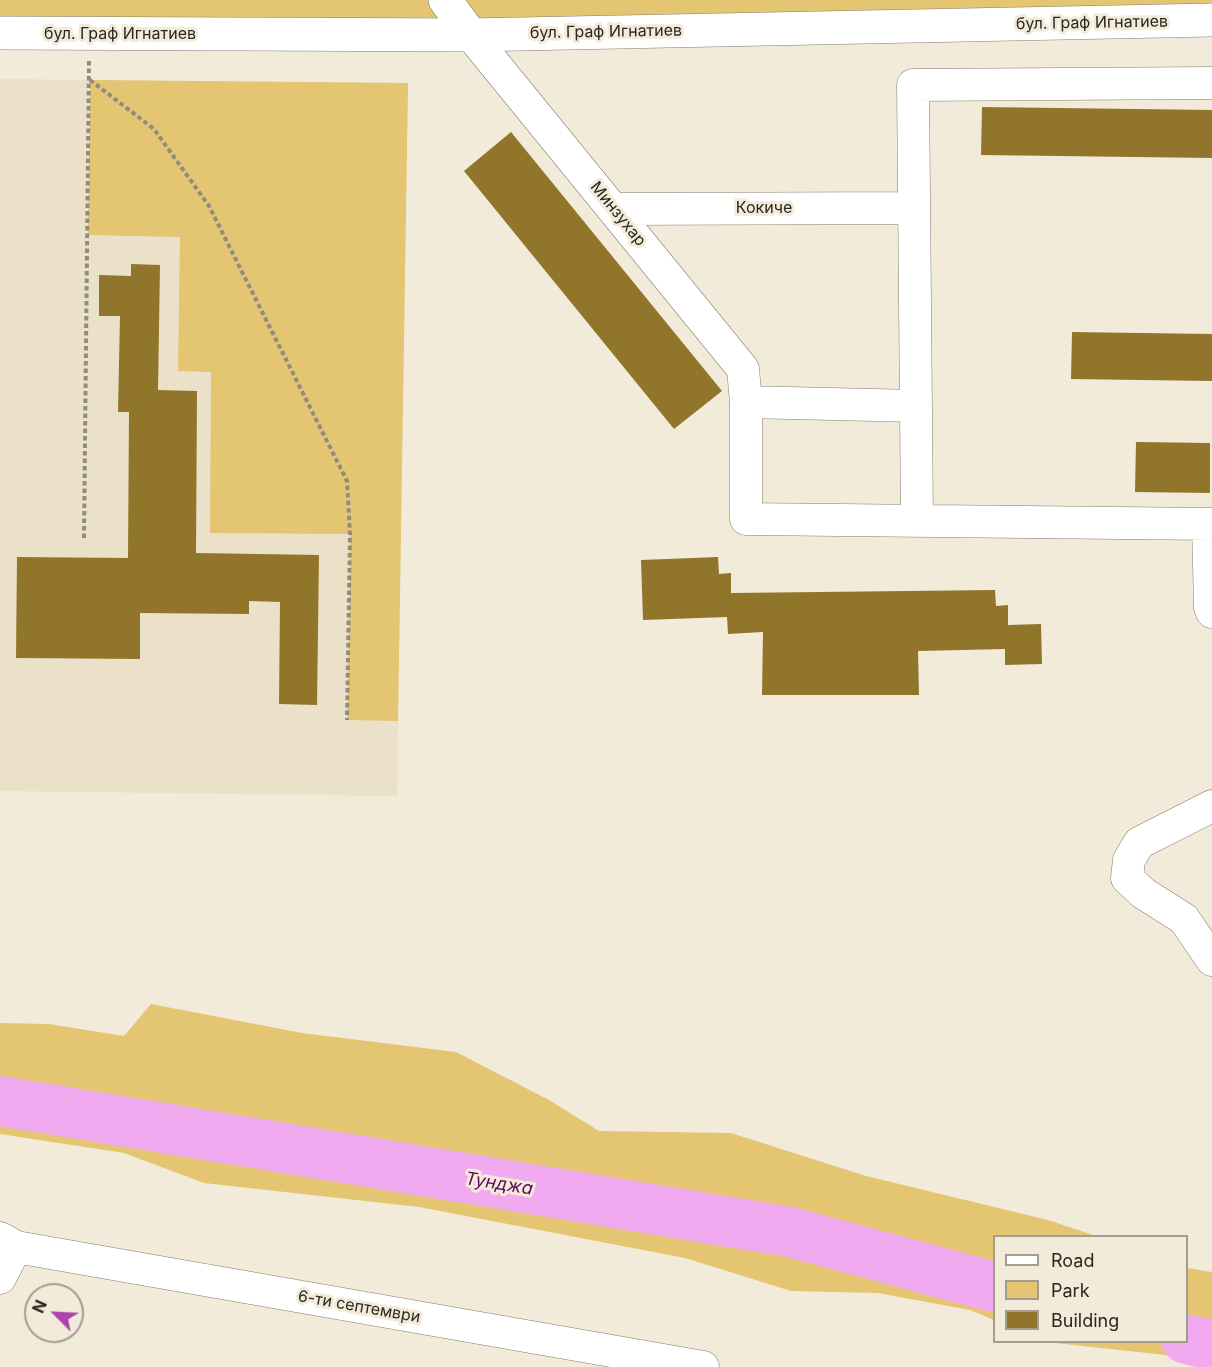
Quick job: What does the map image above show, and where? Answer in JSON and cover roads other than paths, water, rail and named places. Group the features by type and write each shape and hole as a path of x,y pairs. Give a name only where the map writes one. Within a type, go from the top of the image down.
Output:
{"main road":[{"path":"445,0 471,35"},
{"name":"бул. Граф Игнатиев","path":"0,33 471,35 1212,20"}],"street":[{"name":"Минзухар","path":"471,35 743,369 746,402 746,519 917,521"},
{"path":"1212,82 913,85 917,521 1210,524 1210,607 1212,612"},
{"name":"Кокиче","path":"613,209 914,208"},
{"path":"746,402 916,406"},
{"path":"1212,806 1139,843 1129,860 1127,878 1143,893 1184,919 1212,960"},
{"name":"6-ти септември","path":"0,1278 8,1243 703,1367"}],"waterway":[{"name":"Тунджа","path":"0,1101 790,1232 993,1287"},
{"name":"Тунджа","path":"1188,1339 1212,1345"}]}
